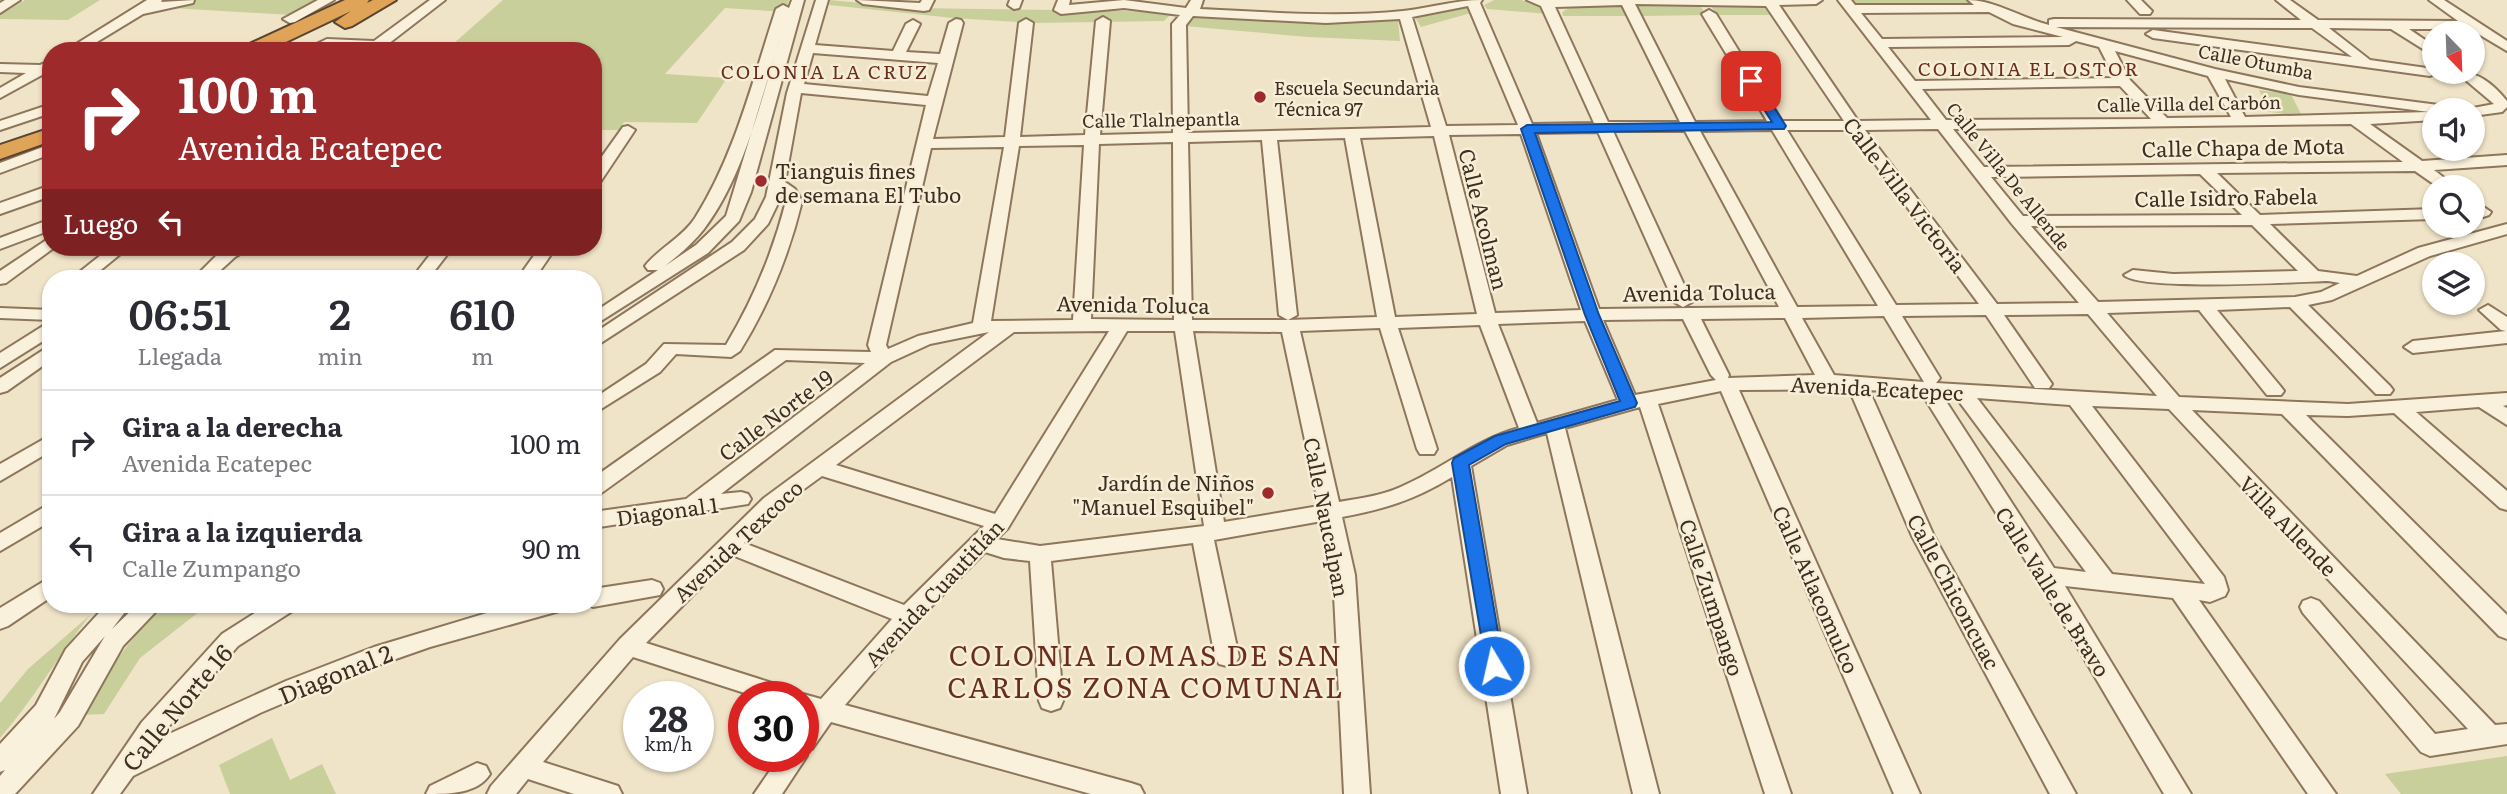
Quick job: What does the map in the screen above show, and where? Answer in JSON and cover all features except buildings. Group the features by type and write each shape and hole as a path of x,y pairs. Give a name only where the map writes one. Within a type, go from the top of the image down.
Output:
{"highway":[{"path":"269,42 360,0"},
{"path":"301,42 387,0"},
{"path":"0,139 42,125"},
{"path":"0,152 42,138"}],"street":[{"path":"0,9 14,0"},
{"path":"87,42 156,0"},
{"path":"136,12 188,0"},
{"path":"290,19 328,0"},
{"path":"381,42 439,0"},
{"path":"602,315 702,248 733,218 798,0"},
{"path":"602,336 738,246 762,221 774,197 796,88 822,0"},
{"path":"1260,16 1261,0"},
{"path":"1323,0 1326,19"},
{"name":"Calle Acolman","path":"1389,0 1399,16 1440,131 1487,318 1530,430"},
{"path":"1062,5 1134,2 1193,6 1260,16 1326,19 1399,16 1474,0"},
{"name":"Calle Zumpango","path":"1474,0 1527,129 1592,315 1638,401 1778,794"},
{"path":"1540,2 1816,0"},
{"name":"Calle Otumba","path":"1974,0 2025,23 2062,26 2091,41 2214,73 2319,94 2422,107"},
{"path":"2133,0 2145,11"},
{"path":"2282,0 2367,62"},
{"path":"2435,0 2465,21"},
{"path":"863,1 926,4"},
{"path":"1627,1 1690,127 1793,312 1828,381"},
{"name":"Calle Atlacomulco","path":"1540,2 1604,127 1686,308 1723,380 1908,794"},
{"name":"Calle Villa Victoria","path":"1763,2 1992,310 2042,384"},
{"path":"1848,5 1991,9"},
{"name":"Calle Villa De Allende","path":"1848,5 2018,221 2094,308"},
{"path":"1193,6 1179,24 1183,138 1183,327 1227,657"},
{"path":"602,299 677,249 703,218 736,148 783,9"},
{"name":"Calle Valle de Bravo","path":"1709,14 1892,310 1930,383 2178,794"},
{"path":"1082,325 1092,140 1103,21"},
{"path":"884,358 877,345 934,101 956,23"},
{"path":"981,327 1012,142 1026,23"},
{"path":"898,55 913,24"},
{"path":"2395,25 2422,44"},
{"path":"2062,26 2422,25"},
{"path":"2062,26 2422,71"},
{"path":"2486,34 2507,35"},
{"path":"2486,34 2507,47"},
{"path":"1878,43 2091,41"},
{"path":"2105,45 2124,82 2162,122"},
{"path":"808,49 946,59"},
{"path":"0,68 42,66"},
{"path":"0,93 42,68"},
{"path":"2214,73 2240,121"},
{"path":"1911,85 2124,82"},
{"path":"2480,84 2502,104 2497,109 2485,110"},
{"path":"796,88 934,101"},
{"path":"2319,94 2430,175"},
{"path":"0,125 42,111"},
{"name":"Calle Villa del Carbón","path":"1944,125 2354,120 2422,117"},
{"name":"Calle Tlalnepantla","path":"925,144 1604,127 1944,125"},
{"path":"602,168 628,130"},
{"path":"1352,133 1387,323 1427,449"},
{"name":"Calle Naucalpan","path":"1269,136 1289,321 1344,575 1357,794"},
{"path":"0,168 42,152"},
{"name":"Calle Chapa de Mota","path":"1979,172 2417,166 2507,160"},
{"path":"2202,167 2314,277"},
{"path":"602,402 653,368 671,348 731,351 768,286 787,231 794,201 789,192 777,184"},
{"path":"0,209 42,193"},
{"name":"Calle Isidro Fabela","path":"2018,221 2422,214"},
{"path":"2485,218 2507,229"},
{"path":"0,244 42,227"},
{"name":"Avenida Toluca","path":"884,358 923,340 981,327 1183,327 1289,321 1387,323 1592,315 1686,308 1793,312 2205,306 2295,302 2326,296 2424,252 2507,229"},
{"path":"752,232 787,231"},
{"path":"0,279 42,249"},
{"path":"91,270 109,256"},
{"path":"196,270 212,256"},
{"path":"211,270 226,256"},
{"path":"426,270 437,256"},
{"path":"2133,275 2173,279 2340,277 2357,281"},
{"path":"2295,302 2383,390"},
{"path":"2205,306 2280,399 2507,630"},
{"name":"Villa Allende","path":"2094,308 2174,403 2498,735"},
{"path":"2488,310 2507,326"},
{"path":"0,313 42,315"},
{"name":"Avenida Texcoco","path":"500,794 628,646 771,503 1010,326"},
{"name":"Avenida Cuautitlán","path":"819,702 1000,523 1120,327"},
{"path":"0,362 42,333"},
{"path":"2413,347 2507,337"},
{"path":"602,483 782,354 884,358"},
{"path":"0,387 42,357"},
{"name":"Calle Norte 19","path":"693,505 884,358"},
{"name":"Avenida Ecatepec","path":"981,542 1004,550 1040,554 1209,532 1384,502 1414,490 1500,440 1554,423 1723,380 1930,383 1961,391 2076,400 2174,403 2280,399 2348,410 2507,399"},
{"name":"Calle Chiconcuac","path":"1856,383 1923,536 2063,794"},
{"path":"1961,391 2105,581"},
{"path":"2046,576 2210,593 2217,590 2216,583 2186,539 2076,400"},
{"path":"2482,400 2507,418"},
{"path":"2400,408 2507,503"},
{"path":"1554,423 1646,794"},
{"path":"0,474 42,448"},
{"path":"1460,463 1514,794"},
{"path":"817,467 1000,523"},
{"name":"Diagonal 1","path":"602,519 741,499"},
{"path":"0,543 42,517"},
{"path":"728,545 908,616"},
{"path":"1040,554 1051,701"},
{"path":"602,597 652,589"},
{"path":"2179,589 2323,794"},
{"path":"4,613 42,590"},
{"path":"2312,607 2430,745 2498,735"},
{"path":"0,761 45,712 74,656 112,613"},
{"path":"0,793 69,719 115,640 143,613"},
{"name":"Calle Norte 16","path":"106,794 151,729 230,640 272,613"},
{"name":"Diagonal 2","path":"124,768 212,723 372,657 427,638 521,613"},
{"path":"628,646 736,681"},
{"path":"819,708 1131,794"},
{"path":"524,767 609,794"},
{"path":"767,794 783,772"},
{"path":"439,794 477,774"}],"green space":[{"path":"25,0 100,0 68,20 0,19 0,15"},
{"path":"193,0 321,0 291,15 171,8"},
{"path":"503,0 789,0 785,12 725,8 665,74 727,78 697,123 624,122 619,130 602,130 602,42 455,42"},
{"path":"830,0 914,8 1172,13 1164,21 1034,23 953,18 829,5"},
{"path":"1494,0 1521,0 1541,5 1547,14 1487,9 1484,5"},
{"path":"1853,0 1969,0 1983,7 1859,7"},
{"path":"1623,3 1629,16 1563,16 1562,12 1569,8"},
{"path":"1636,3 1699,3 1706,15 1643,16"},
{"path":"1466,4 1471,13 1421,27 1416,19 1420,13"},
{"path":"1710,4 1764,6 1770,15 1717,15"},
{"path":"1194,16 1325,22 1398,20 1400,41 1308,37 1184,26"},
{"path":"2259,90 2291,94 2302,116 2269,112"},
{"path":"198,613 140,658 104,714 80,715 131,641 155,615"},
{"path":"90,615 0,738 0,703 28,669"},
{"path":"272,738 290,780 322,764 336,794 230,794 219,765"},
{"path":"2507,756 2507,794 2401,794 2385,774"}],"place":[{"name":"Escuela Secundaria Técnica 97","path":"1260,97"},
{"name":"Tianguis fines de semana El Tubo","path":"761,181"},
{"name":"Jardín de Niños \"Manuel Esquibel\"","path":"1268,493"}],"district":[{"name":"COLONIA EL OSTOR","path":"2029,68"},
{"name":"COLONIA LA CRUZ","path":"825,71"},
{"name":"COLONIA LOMAS DE SAN CARLOS ZONA COMUNAL","path":"1146,670"}],"route":[{"path":"1494,666 1460,463 1500,440 1629,403 1592,315 1527,129 1780,126 1751,81"}]}
